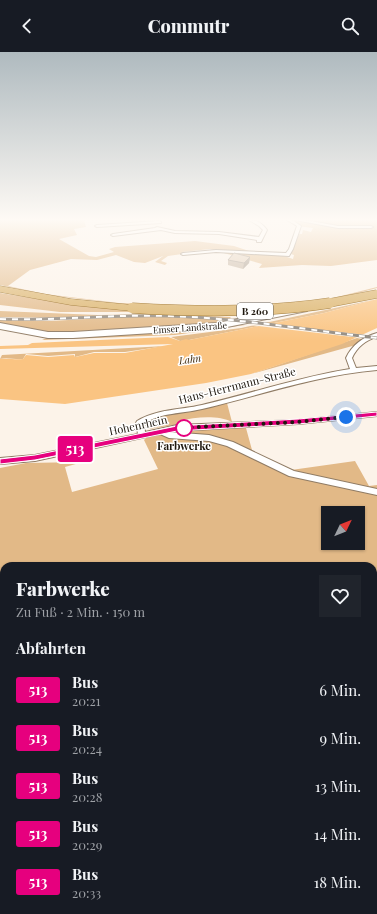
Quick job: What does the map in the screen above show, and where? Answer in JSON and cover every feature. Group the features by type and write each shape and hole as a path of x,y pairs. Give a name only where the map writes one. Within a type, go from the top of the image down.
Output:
{"main road":[{"name":"B 260","path":"0,289 71,302 132,308 210,312 269,310 319,305 377,294"}],"street":[{"name":"Emser Landstraße","path":"0,326 54,336 217,326 298,311 377,290"},
{"path":"354,370 349,358 351,353 363,341 377,335"},
{"name":"Hans-Herrmann-Straße","path":"142,436 140,423 152,416 199,407 323,375 377,368"},
{"name":"Hohenrhein","path":"0,461 35,458 177,428 298,422 377,414"},
{"path":"160,432 169,435 209,438 230,444 292,474 377,492"}],"shaded area":[{"path":"0,260 66,260 30,270 8,286 45,294 119,303 245,307 132,305 47,295 0,285"},
{"path":"129,260 152,260 145,263"},
{"path":"162,260 161,261 167,263 165,265 155,262"},
{"path":"249,260 375,260 331,266 302,265 259,268 262,264"},
{"path":"377,287 325,302 262,307 325,300"},
{"path":"0,293 137,312 60,312 0,305"},
{"path":"377,299 324,313 189,340 180,341 171,337 241,328"},
{"path":"0,311 98,315 159,314 231,317 229,319 137,315 64,318 0,317"},
{"path":"139,316 185,316 209,318 228,323 58,333 0,324 0,320 51,321"},
{"path":"245,325 175,335 42,340 49,337 218,328"},
{"path":"357,338 362,339 356,345 251,374"},
{"path":"165,346 125,352 94,352 75,357 75,354 48,356 26,354 23,359 0,359 2,355"},
{"path":"227,403 232,422 220,418 192,418 180,421 179,424 150,429 144,427 144,422 154,419 175,413"},
{"path":"246,428 252,450 265,463 284,471 355,461 369,486 377,485 377,562 0,562 0,468 26,463 83,462 65,467 72,492 158,469 144,440 146,438 181,430"}],"water":[{"name":"Lahn","path":"377,299 377,328 342,344 251,374 206,383 65,404 0,399 0,359 23,359 26,355 48,357 74,355 75,357 94,353 125,353 173,344 0,349 0,346 28,345 32,343 168,337 180,341 186,339 189,340 324,313"}],"pier":[{"path":"260,323 367,335 361,338 250,325"}],"building":[{"path":"229,260 247,260 244,263"}],"railway":[{"path":"0,319 127,316 195,317 377,338"}],"bus line":[{"name":"513","path":"0,461 35,458 177,428 298,422 377,414"}],"place":[{"name":"Farbwerke","path":"184,428"}],"route":[{"path":"184,428 177,428 298,422 346,417"}]}
